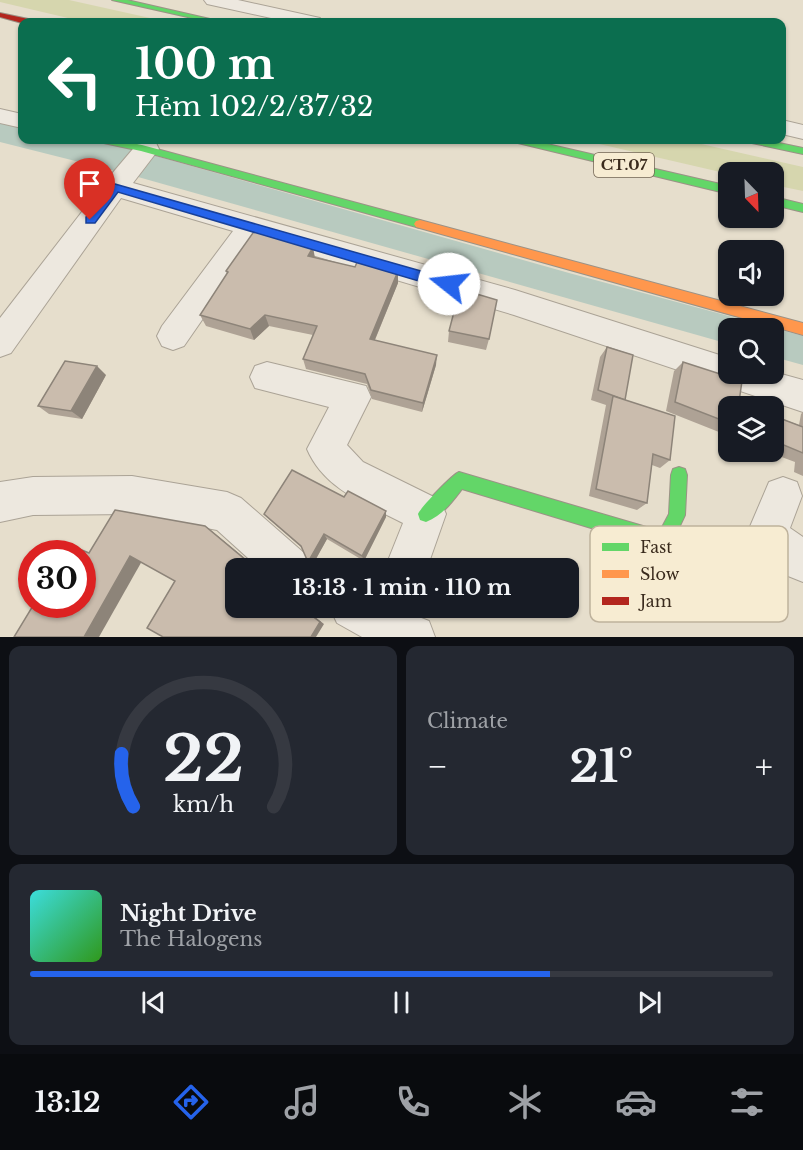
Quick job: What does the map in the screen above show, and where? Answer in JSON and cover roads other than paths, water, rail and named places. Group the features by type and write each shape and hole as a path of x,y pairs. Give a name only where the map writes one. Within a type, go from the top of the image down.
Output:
{"main road":[{"path":"116,0 200,18"},
{"path":"0,15 18,19"},
{"path":"123,144 803,329"},
{"name":"CT.07","path":"535,144 718,187"},
{"path":"771,144 803,151"},
{"path":"784,203 803,208"},
{"path":"672,526 677,515 679,475"},
{"path":"426,514 440,503 459,480 616,526"}],"street":[{"path":"213,0 295,18"},
{"path":"0,116 18,120"},
{"path":"786,128 803,132"},
{"path":"0,343 105,184 147,149"},
{"path":"105,184 250,228 515,303 718,369"},
{"path":"173,336 250,228"},
{"path":"267,377 354,397 325,449 350,475 426,514 410,558"},
{"path":"765,384 803,396"},
{"path":"0,502 33,496 132,495 227,512 278,558"},
{"path":"770,526 783,496"},
{"path":"788,551 803,561"}]}
